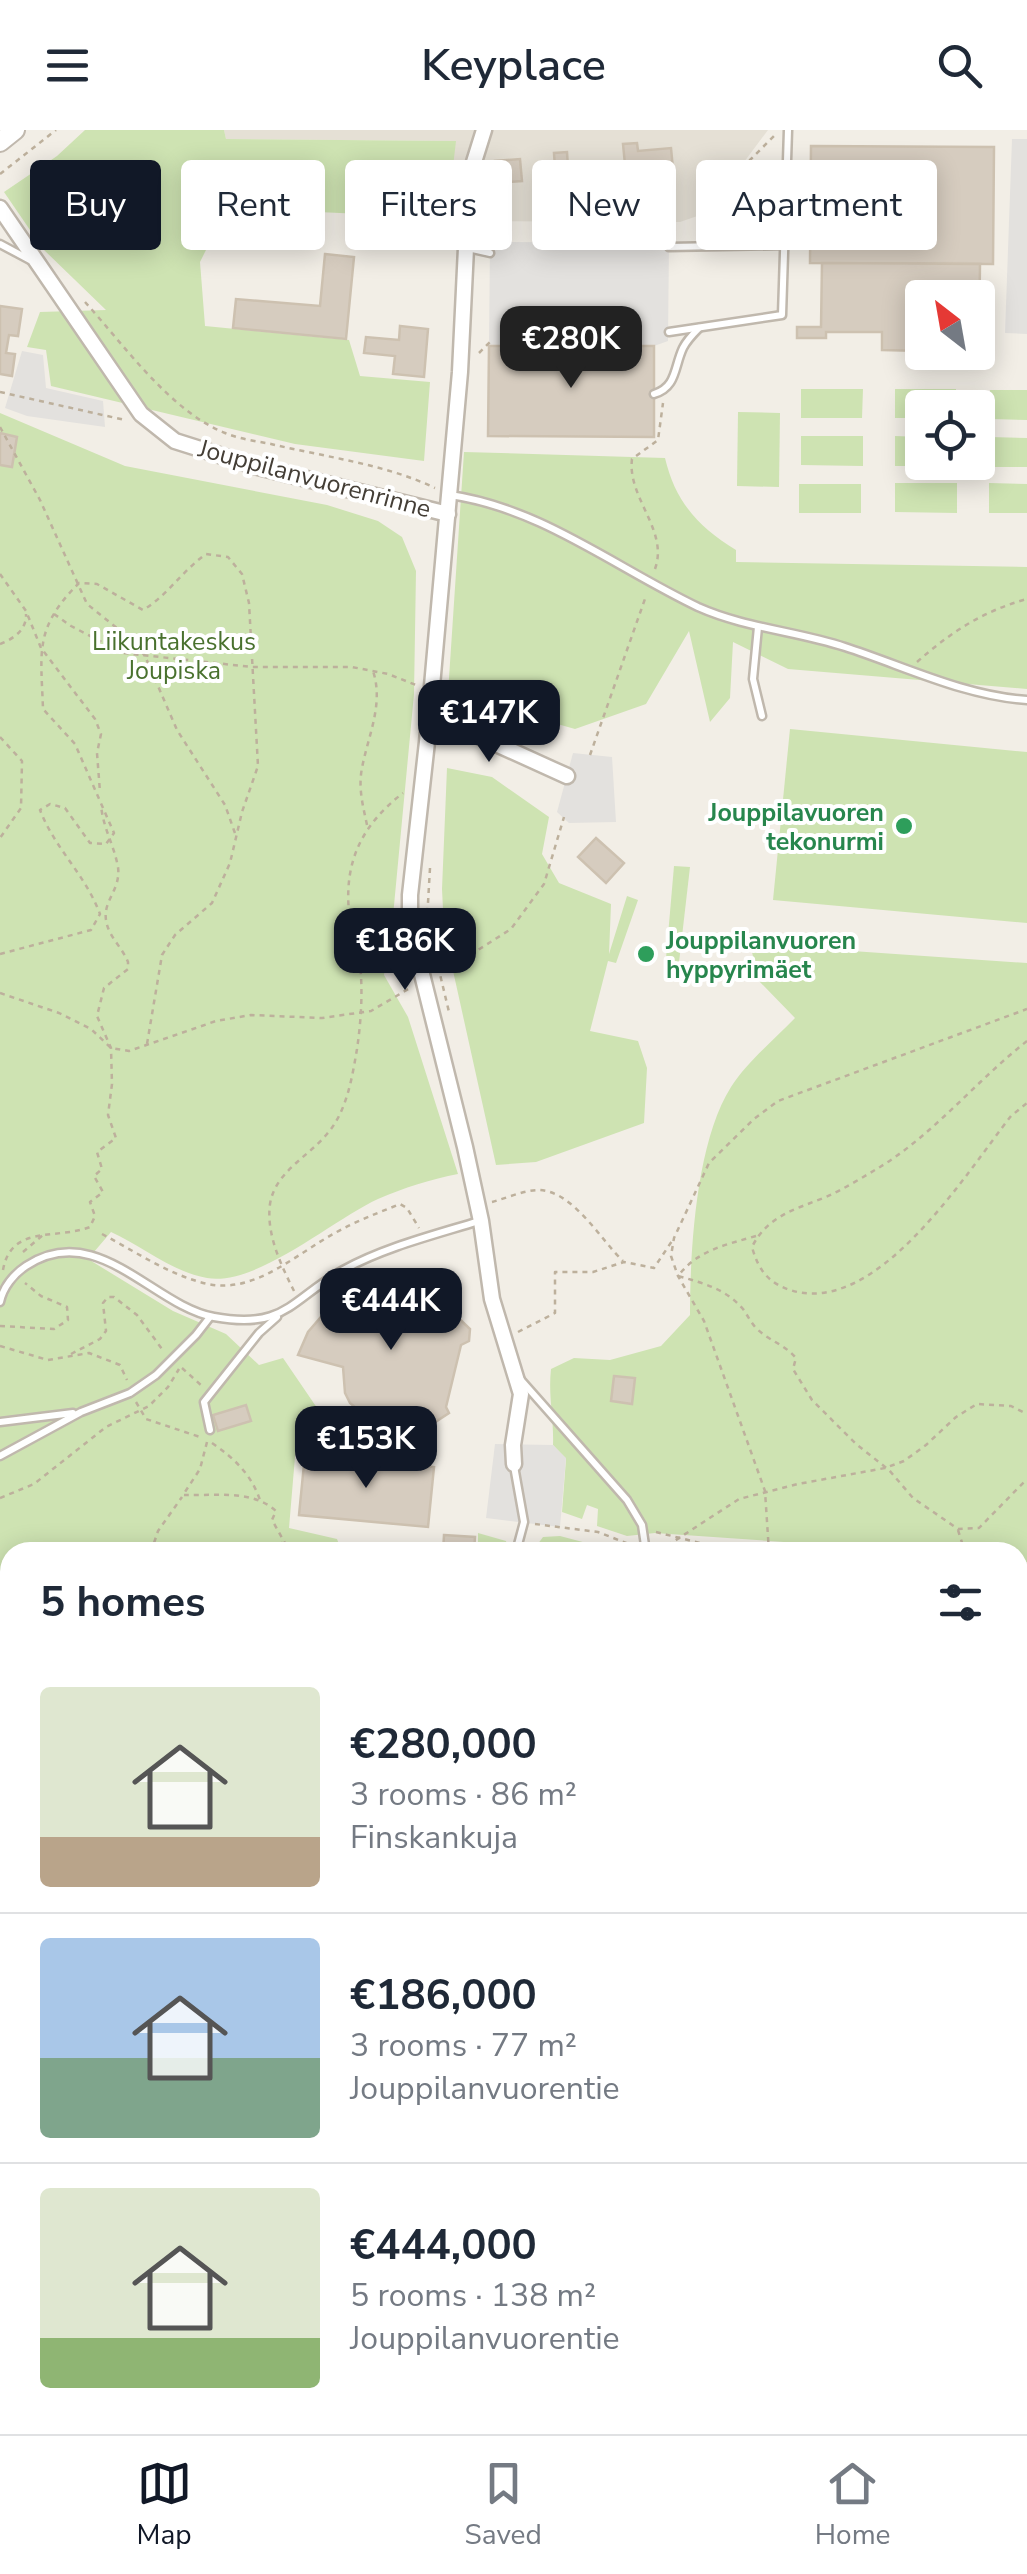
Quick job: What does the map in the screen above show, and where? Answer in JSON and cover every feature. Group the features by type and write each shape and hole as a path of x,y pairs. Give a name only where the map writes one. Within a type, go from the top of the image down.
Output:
{"street":[{"path":"0,142 15,130"},
{"path":"475,160 484,130"},
{"name":"Jouppilanvuorenrinne","path":"0,208 142,414 174,440 254,466 448,514"},
{"path":"466,250 460,372 410,926 480,1221 492,1299 521,1394 514,1464"},
{"path":"430,714 567,776"}],"lane":[{"path":"787,160 788,130"},
{"path":"0,244 39,266"},
{"path":"676,246 696,245"},
{"path":"476,250 490,253"},
{"path":"669,332 782,315 784,250"},
{"path":"654,394 669,386 684,345 700,327"},
{"path":"448,495 472,498 536,520 702,608 758,627 842,646 961,687 1027,700"},
{"path":"758,627 753,679 762,716"},
{"path":"210,1430 204,1402 259,1333 278,1316 343,1270 425,1237 480,1221"},
{"path":"0,1302 2,1291 19,1270 52,1254 74,1253 109,1260 210,1317 248,1320 278,1316"},
{"path":"0,1456 84,1410 132,1391 156,1375 210,1317"},
{"path":"514,1376 524,1382 627,1500 642,1525 645,1542"},
{"path":"0,1422 84,1410"},
{"path":"514,1464 524,1522 519,1542"}],"path":[{"path":"0,174 56,130"},
{"path":"689,245 750,160 780,130"},
{"path":"84,301 174,400 227,434 417,480 448,495"},
{"path":"590,754 659,558 650,518 632,487 630,470 632,459 658,440 662,405 669,386"},
{"path":"0,392 154,426"},
{"path":"0,427 40,500 88,604 125,633 145,656 177,730 225,805 236,838"},
{"path":"0,954 92,930 100,914 90,887 48,830 40,810 50,804 64,808 90,843 106,844 114,833 75,744 43,710 42,636 62,600 78,583 97,584 143,610 160,600 182,571 206,554 228,557 242,574 249,603 258,766 230,863 212,903 176,935 162,956 147,1044"},
{"path":"0,574 26,610 41,648 95,719 101,734 97,753 100,799"},
{"path":"908,670 952,631 999,606 1027,599"},
{"path":"0,644 15,638 27,620 26,610"},
{"path":"54,614 123,653 252,667 352,667 432,690"},
{"path":"368,826 360,796 378,685 373,671"},
{"path":"0,737 22,761 21,808 0,838"},
{"path":"300,1301 273,1243 269,1209 273,1190 340,1117 353,1074 360,1013 360,962 348,904 354,853 368,826 389,804 422,782"},
{"path":"445,972 511,929 544,884 564,818"},
{"path":"1,1276 5,1256 18,1241 44,1234 72,1234 95,1221 90,1202 102,1192 94,1176 102,1169 97,1152 116,1138 108,1115 111,1048 98,1024 100,995 128,968 128,962 106,924 105,913 119,885 116,858 108,841"},
{"path":"430,864 427,920 452,1025"},
{"path":"0,992 91,1029 111,1048 129,1050 216,1021 251,1015 322,1018 371,1012 424,979"},
{"path":"502,1338 555,1313 554,1272 593,1272 624,1262 654,1268 674,1238 710,1164 754,1119 778,1101 1027,1009"},
{"path":"1027,1041 923,1135 883,1165 829,1196 791,1210 760,1230 752,1246 756,1262 772,1284 820,1295 851,1284 882,1266 910,1242 1011,1116 1027,1103"},
{"path":"487,1204 536,1190 553,1192 576,1207 624,1262"},
{"path":"102,1234 181,1276 210,1285 236,1286 262,1277 358,1221 400,1204 407,1208 425,1237"},
{"path":"0,1326 54,1329 68,1320 67,1307 31,1290 19,1270 24,1250 44,1234"},
{"path":"678,1276 690,1260 711,1249 757,1236"},
{"path":"674,1238 671,1256 678,1276 704,1321 765,1491 768,1542"},
{"path":"678,1276 714,1286 741,1307 763,1334 782,1342 796,1358 793,1369 812,1400 912,1498 958,1529 979,1528 1027,1479"},
{"path":"71,1354 100,1339 106,1330 103,1302 114,1297 138,1315 156,1345 172,1358"},
{"path":"0,1346 48,1360 89,1353 120,1364 146,1419 207,1440 242,1468 254,1483 260,1500"},
{"path":"0,1498 34,1484 106,1428 140,1410 168,1387 180,1366 200,1382 208,1396"},
{"path":"672,1542 739,1500 765,1491 885,1468 915,1453 977,1404 1011,1406 1027,1414"},
{"path":"154,1542 200,1469 207,1440"},
{"path":"183,1496 260,1500 276,1511 272,1520 280,1542"},
{"path":"524,1522 598,1532 625,1542"},
{"path":"642,1525 691,1542"},
{"path":"958,1529 962,1542"},
{"path":"278,1536 282,1542"}],"shaded area":[{"path":"224,130 768,130 746,160 696,160 696,216 680,222 676,222 676,160 532,160 532,221 512,221 512,160 453,160 455,141 226,139"},
{"path":"1012,139 1027,139 1027,334 1005,333"},
{"path":"512,242 532,242 532,250 669,250 668,341 654,346 489,346 490,250 512,250"},
{"path":"22,351 43,355 46,388 103,401 105,427 27,416 5,408"},
{"path":"573,753 612,757 616,822 569,823 557,812"},
{"path":"495,1444 553,1445 566,1458 560,1527 486,1518"}],"green space":[{"path":"85,130 224,130 226,139 456,141 454,160 345,160 345,213 325,212 325,160 181,160 181,250 206,250 200,262 205,326 349,340 360,376 430,382 424,461 295,444 51,386 46,350 27,347 40,312 106,310 44,250 161,250 161,160 51,160"},
{"path":"30,174 30,230 4,192"},
{"path":"801,389 863,389 862,418 801,418"},
{"path":"895,389 956,389 905,390 905,418 895,418"},
{"path":"995,390 1027,390 1027,420 995,419"},
{"path":"738,412 780,413 779,487 737,486"},
{"name":"Liikuntakeskus Joupiska","path":"0,413 125,466 327,505 378,521 402,537 416,571 414,694 384,975 408,1017 458,1174 378,1199 294,1250 227,1278 194,1275 111,1232 88,1259 173,1311 226,1334 259,1365 283,1358 343,1446 296,1445 289,1528 338,1542 0,1542"},
{"path":"801,436 863,436 863,466 801,465"},
{"path":"895,436 905,436 905,466 895,466"},
{"path":"995,437 1027,438 1027,467 995,467"},
{"path":"464,452 665,458 675,487 690,512 736,550 736,562 1027,567 1027,689 788,669 733,642 730,698 710,722 689,631 646,704 575,729 448,693"},
{"path":"895,483 957,483 957,513 895,512"},
{"path":"989,483 1027,484 1027,513 989,513"},
{"path":"799,484 861,484 861,513 799,513"},
{"name":"Jouppilavuoren tekonurmi","path":"790,729 1027,752 1027,923 773,900"},
{"path":"447,768 492,777 549,817 542,854 559,883 611,904 609,954 627,896 638,900 616,963 608,961 590,1031 638,1041 647,1068 644,1123 536,1162 496,1165 444,930"},
{"path":"674,866 690,867 678,971 665,970"},
{"path":"750,944 1027,963 1027,1542 785,1542 655,1533 627,1536 597,1526 598,1509 587,1505 582,1519 562,1512 566,1459 553,1445 551,1369 574,1358 610,1360 661,1346 690,1315 697,1198 719,1110 745,1069 795,1018 759,981"},
{"path":"478,1533 506,1542 478,1542"},
{"path":"560,1536 583,1542 539,1542 543,1537"}],"building":[{"path":"637,143 638,151 671,148 672,160 625,160 623,144"},
{"path":"811,146 994,147 993,264 810,263 810,250 937,250 937,160 811,160"},
{"path":"567,152 568,160 554,160 554,153"},
{"path":"520,159 522,181 512,182 512,160 508,160"},
{"path":"325,254 354,257 346,339 233,328 236,299 320,306"},
{"path":"822,263 980,264 980,280 905,280 905,351 882,350 882,332 826,332 826,338 797,338 797,327 821,327"},
{"path":"0,306 22,309 18,336 9,335 6,353 15,354 12,376 0,374"},
{"path":"400,326 428,329 424,377 393,374 395,356 364,353 366,337 399,340"},
{"path":"489,346 654,346 654,437 488,436"},
{"path":"0,433 17,437 12,467 0,465"},
{"path":"596,838 624,863 606,883 578,857"},
{"path":"401,1286 438,1298 470,1329 469,1341 461,1345 446,1407 449,1413 417,1434 408,1420 384,1426 372,1422 350,1403 343,1367 298,1355 308,1332 333,1303 359,1288"},
{"path":"614,1376 635,1378 632,1404 611,1401"},
{"path":"246,1405 251,1421 218,1431 213,1415"},
{"path":"305,1454 434,1467 428,1527 299,1515"},
{"path":"444,1535 475,1537 475,1542 444,1542"}],"place":[{"name":"Jouppilavuoren tekonurmi","path":"904,826"},
{"name":"Jouppilanvuoren hyppyrimäet","path":"646,954"}]}
